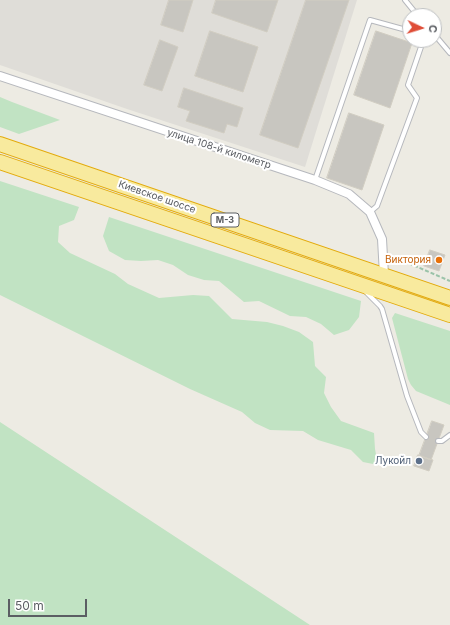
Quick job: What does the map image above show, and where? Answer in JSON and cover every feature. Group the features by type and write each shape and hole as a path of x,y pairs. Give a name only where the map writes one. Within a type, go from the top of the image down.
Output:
{"highway":[{"name":"Киевское шоссе","path":"0,144 450,298"},
{"name":"Киевское шоссе","path":"0,162 450,316"}],"street":[{"name":"улица 108-й километр","path":"0,76 315,180 349,194 370,212 382,239 384,275"}],"lane":[{"path":"405,0 412,8"},
{"path":"315,180 370,20 402,29"},
{"path":"442,44 450,53"},
{"path":"370,212 377,206 417,98 408,86 421,48"},
{"path":"354,283 364,290 382,309 407,396 421,432 426,437"},
{"path":"438,441 447,438 450,435"}],"path":[{"path":"383,253 450,281"}],"shaded area":[{"path":"0,0 357,0 305,167 127,109 0,65"}],"green space":[{"path":"0,97 60,120 19,134 0,127"},
{"path":"0,181 79,207 74,220 59,226 58,242 70,253 115,274 128,284 159,298 193,295 209,296 232,319 267,322 283,326 299,332 313,342 315,366 326,377 324,393 331,407 341,421 374,433 378,465 363,462 351,450 318,440 303,431 270,430 255,423 242,412 190,389 0,295"},
{"path":"109,217 361,301 359,317 349,330 334,335 321,324 306,317 290,316 259,301 244,302 219,281 204,280 188,275 173,265 158,260 125,260 109,251 103,236"},
{"path":"395,313 450,331 450,405 416,391 411,385 408,379 392,318"},
{"path":"0,422 310,625 0,625"}],"building":[{"path":"169,0 193,0 183,32 161,25"},
{"path":"216,0 278,0 267,32 212,13"},
{"path":"306,0 349,0 298,148 260,135"},
{"path":"210,31 258,47 243,92 195,76"},
{"path":"376,31 402,40 402,48 410,48 390,108 354,95"},
{"path":"160,40 178,47 162,91 144,85"},
{"path":"184,88 243,108 237,127 227,124 224,133 186,121 190,111 178,107"},
{"path":"349,113 384,125 362,190 327,178"},
{"path":"430,250 445,255 439,271 424,266"},
{"path":"432,421 444,425 431,460 419,456"},
{"path":"418,455 433,460 429,471 414,466"}],"place":[{"name":"Виктория","path":"439,260"},
{"name":"Лукойл","path":"419,461"}]}
